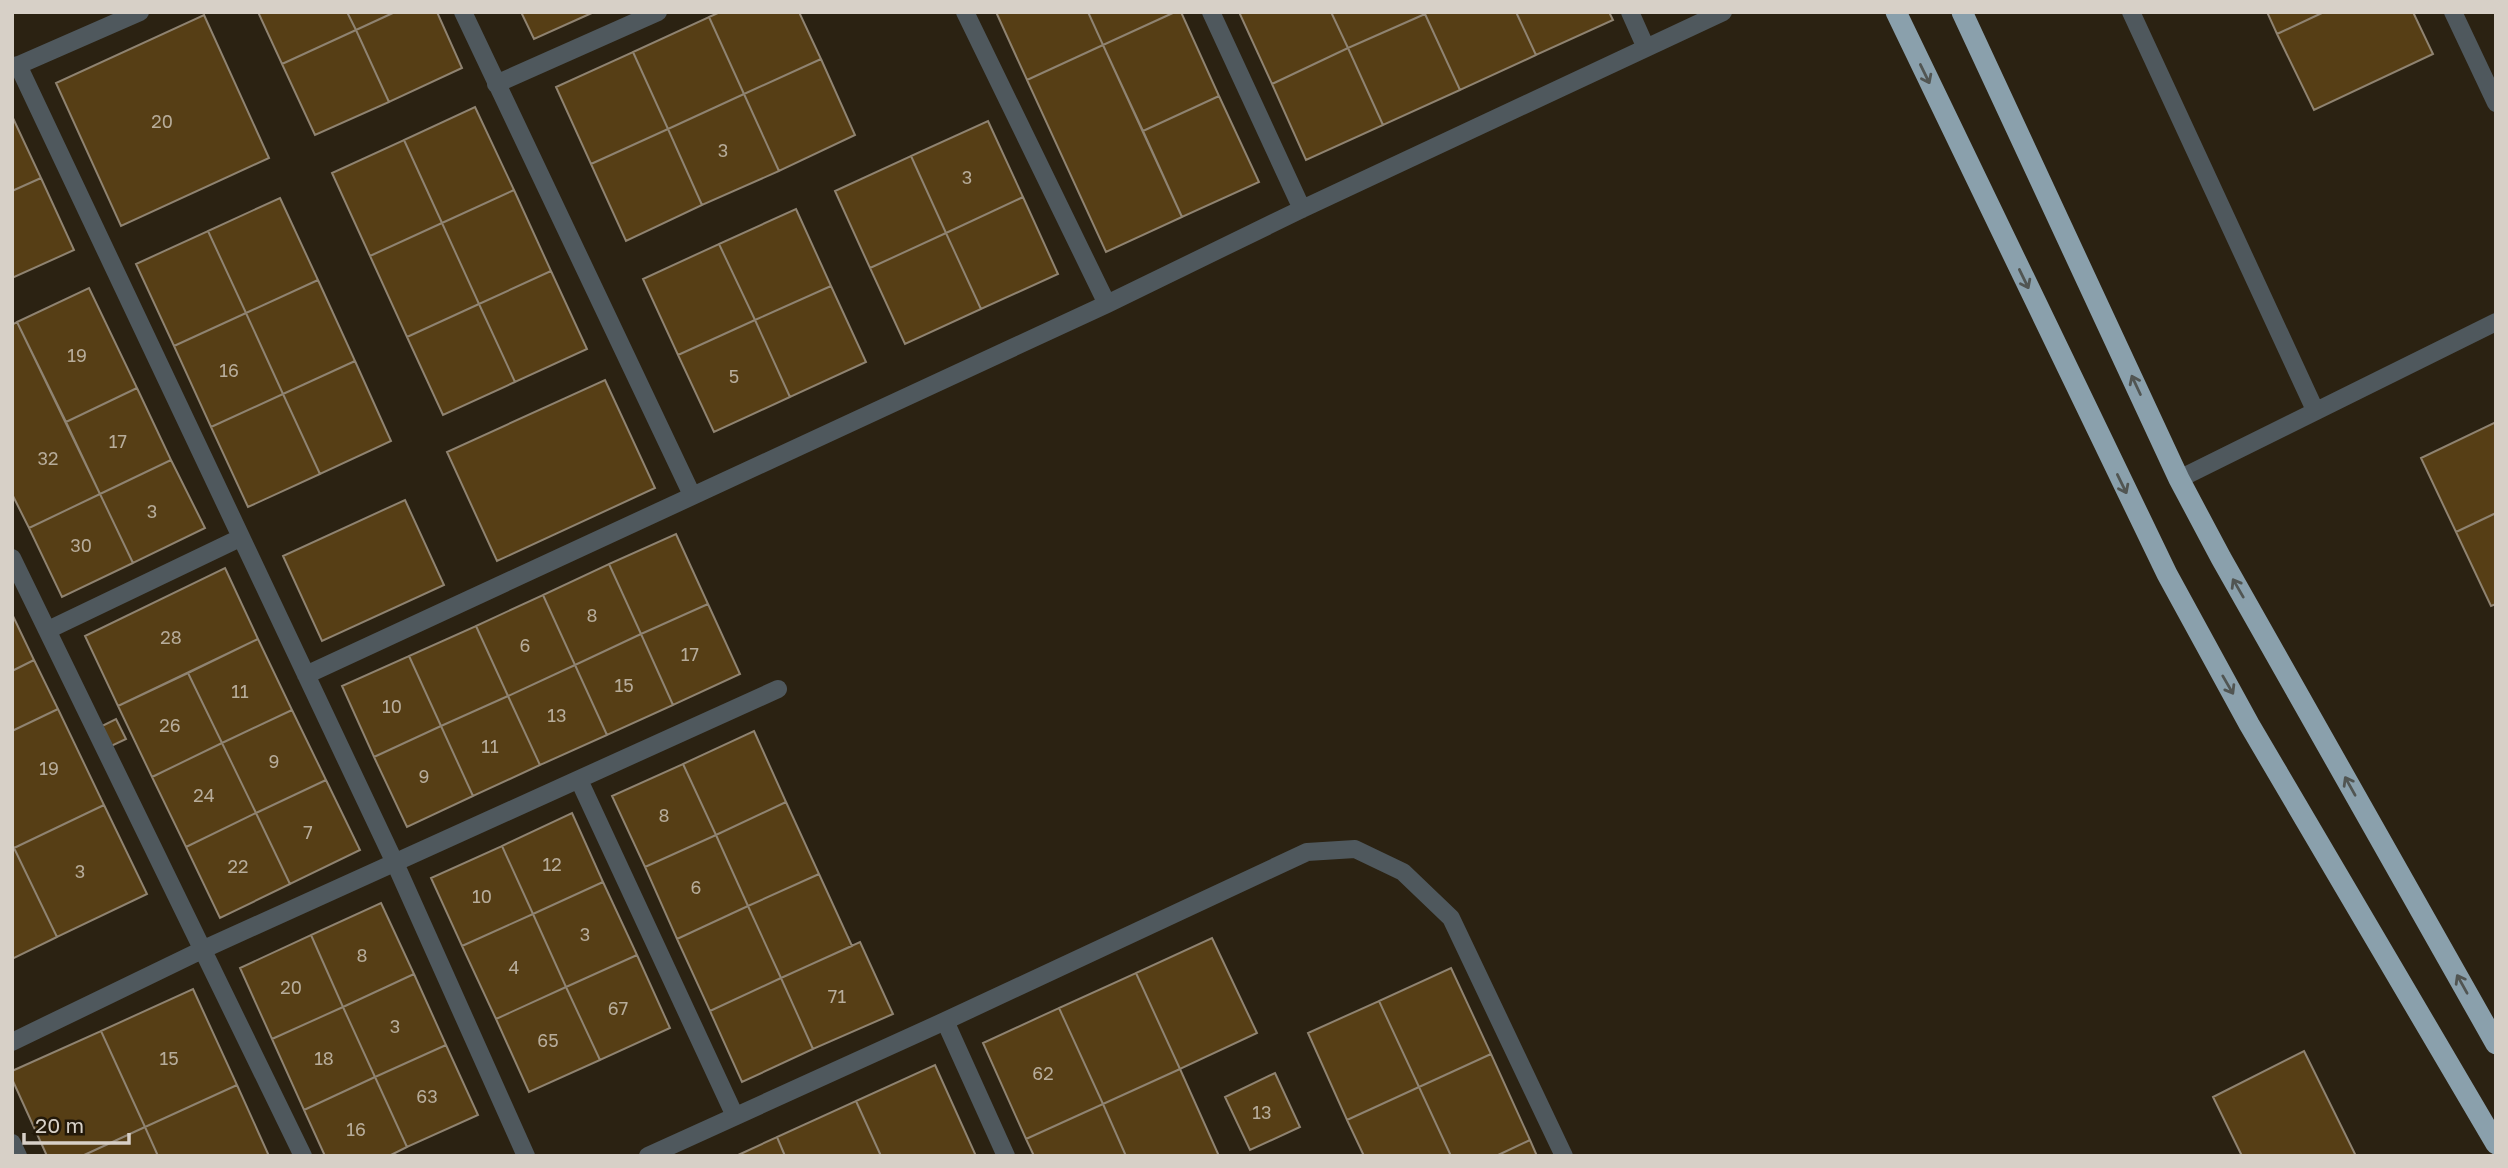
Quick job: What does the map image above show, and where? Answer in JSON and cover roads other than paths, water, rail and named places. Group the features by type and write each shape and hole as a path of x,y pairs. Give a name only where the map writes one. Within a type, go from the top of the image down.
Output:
{"highway":[{"path":"1896,12 2129,498 2201,639 2496,1144"},
{"path":"1962,12 2179,479 2221,558 2495,1040"}],"street":[{"path":"140,12 15,66 395,863 526,1156"},
{"path":"463,12 692,495"},
{"path":"496,84 658,12"},
{"path":"965,12 1107,304"},
{"path":"1211,12 1302,209"},
{"path":"1630,12 1646,48"},
{"path":"306,675 1107,304 1302,209 1723,12"},
{"path":"2132,12 2315,410"},
{"path":"2453,12 2496,103"},
{"path":"2179,479 2496,322"},
{"path":"48,630 240,538"},
{"path":"12,558 303,1156"},
{"path":"12,1042 204,949 778,688"},
{"path":"579,780 735,1116"},
{"path":"648,1156 1307,852 1355,849 1403,872 1451,918 1564,1156"},
{"path":"945,1021 1006,1156"},
{"path":"12,1143 18,1156"}]}
